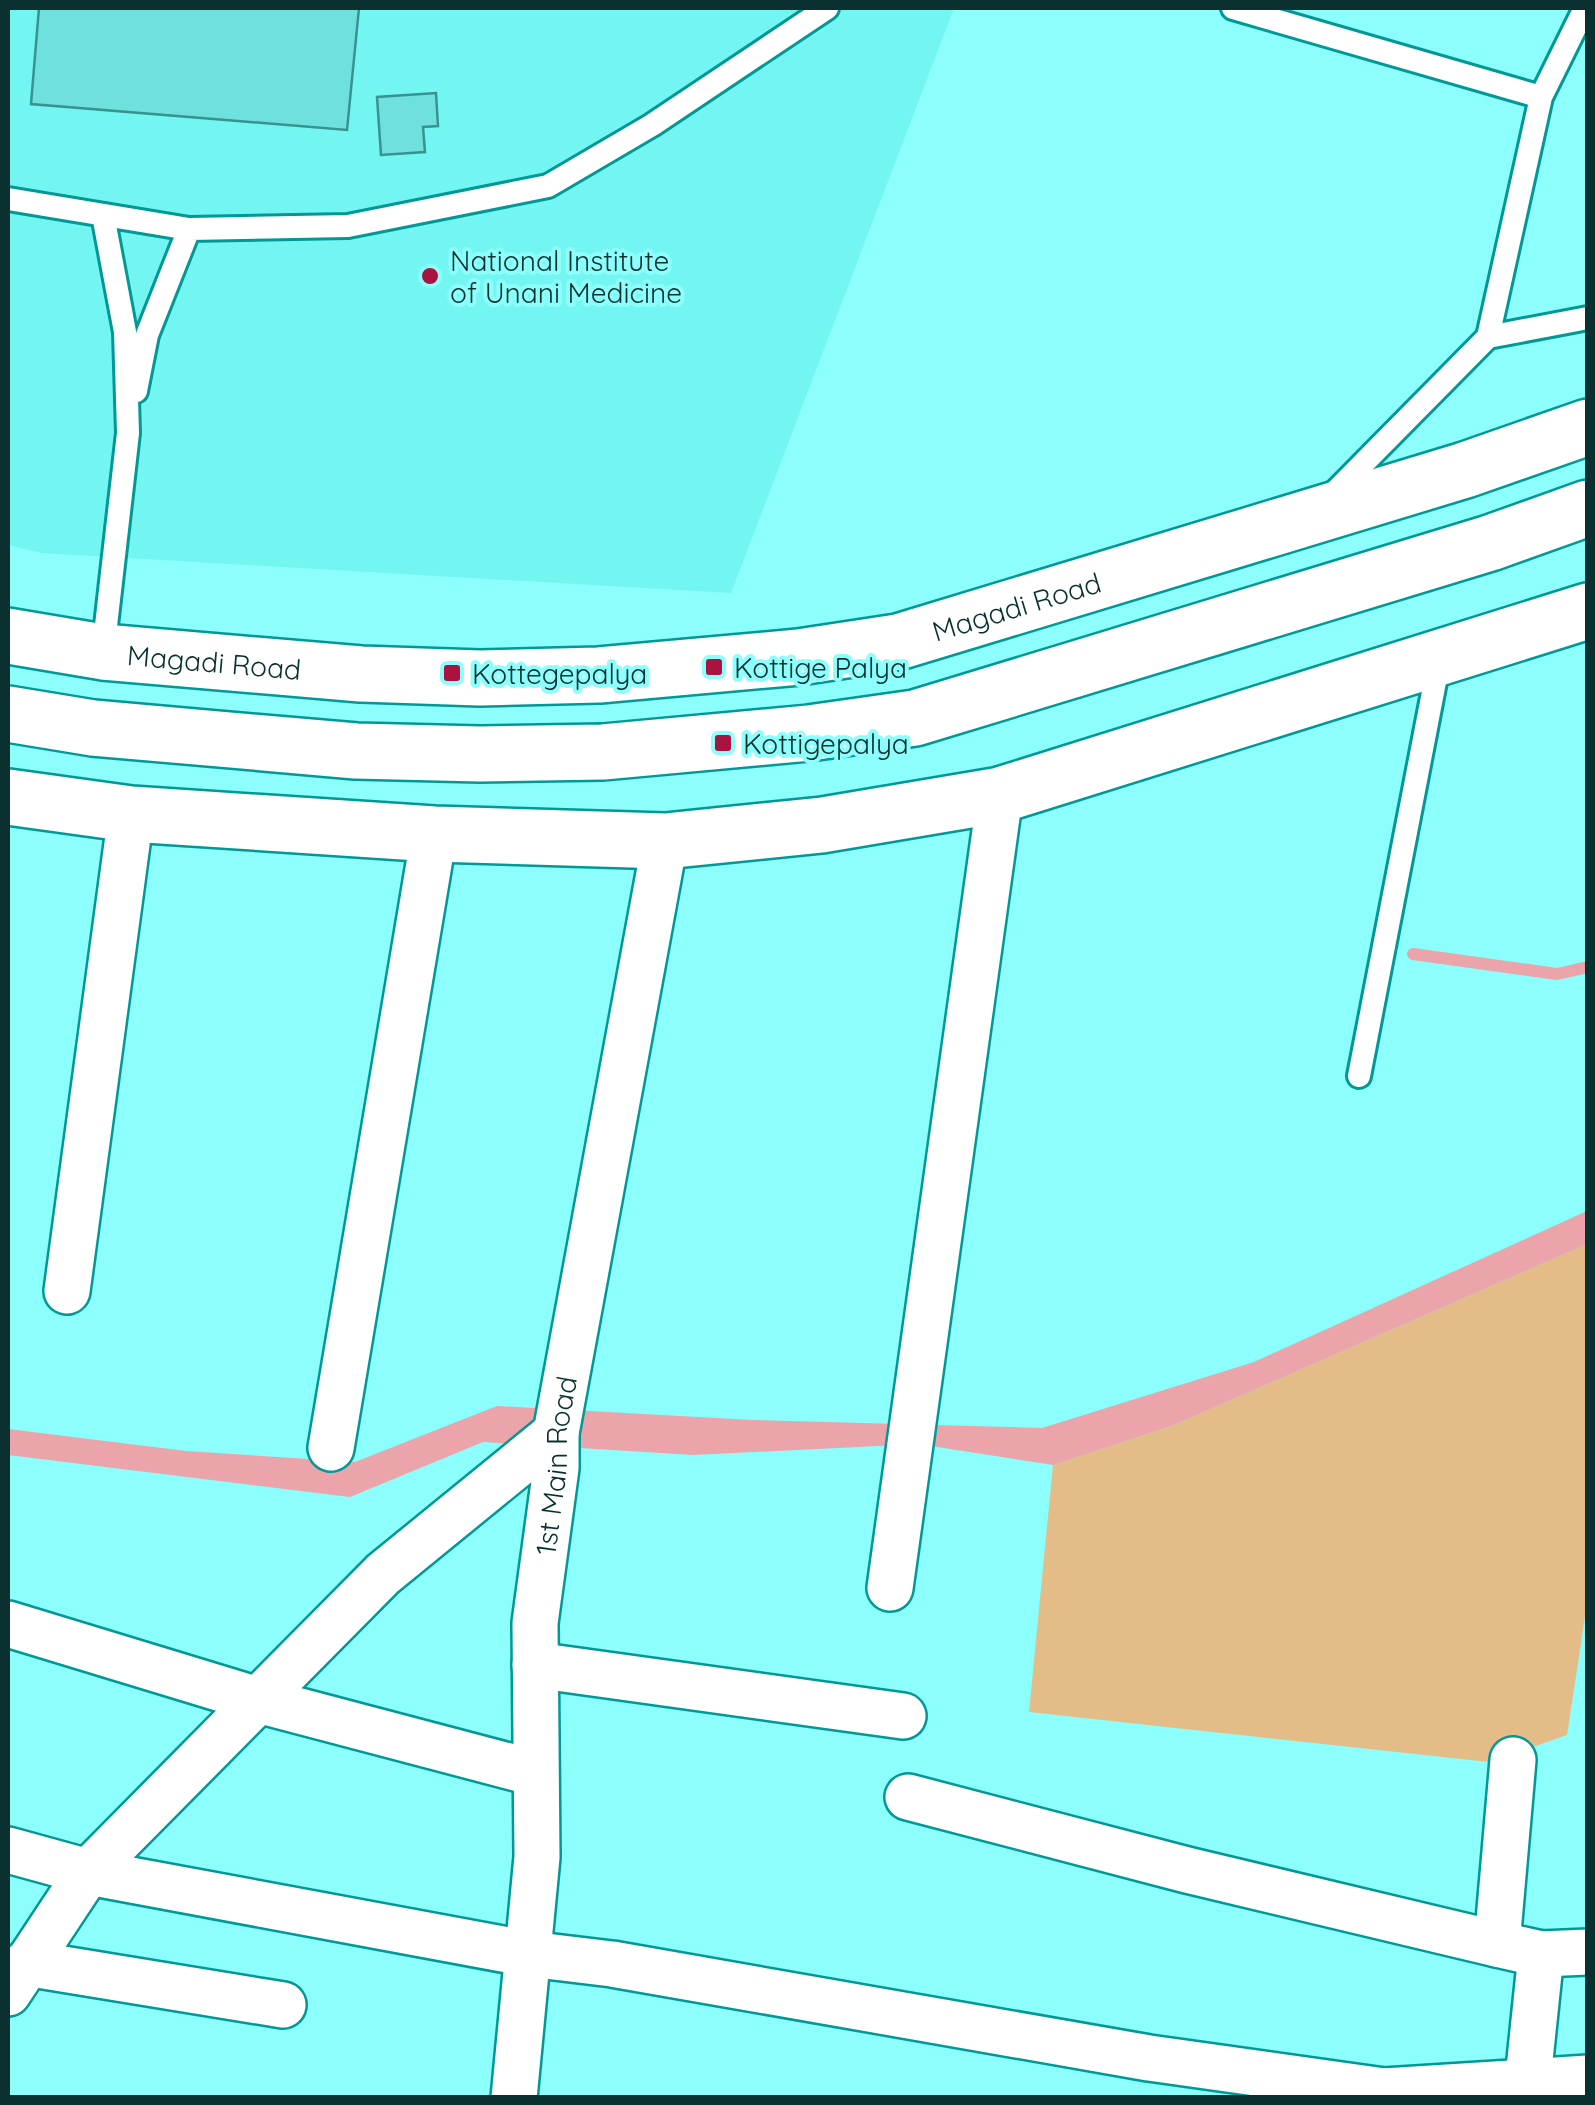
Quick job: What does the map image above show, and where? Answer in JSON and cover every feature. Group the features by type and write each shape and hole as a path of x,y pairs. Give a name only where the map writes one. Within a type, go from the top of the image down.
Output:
{"main road":[{"name":"Magadi Road","path":"8,636 103,652 361,674 440,676 599,675 699,668 898,642 1466,470 1588,427"},
{"path":"8,714 112,730 356,751 480,754 603,752 809,733 915,718 1490,543 1588,508"},
{"path":"8,797 131,814 434,834 664,841 822,825 1000,796 1588,611"}],"street":[{"path":"890,1588 1000,796"},
{"path":"67,1292 131,814"},
{"path":"330,1448 434,834"},
{"name":"1st Main Road","path":"514,2098 537,1857 535,1624 556,1468 556,1433 664,841"},
{"path":"283,2006 17,1978 88,1872 382,1574 556,1433"},
{"path":"8,1624 258,1700 535,1773"},
{"path":"535,1664 903,1716"},
{"path":"1497,1944 1513,1760"},
{"path":"908,1797 1187,1870 1497,1944 1541,1954 1588,1952"},
{"path":"8,1850 88,1872 529,1954 612,1964 1149,2058 1384,2094 1527,2090 1588,2078"},
{"path":"1527,2090 1541,1954"}],"lane":[{"path":"8,199 188,228 348,226 548,186 652,125 827,8"},
{"path":"1233,8 1541,97"},
{"path":"1310,517 1488,337 1541,97 1584,8"},
{"path":"103,214 125,332 128,433"},
{"path":"103,652 128,433 147,335 188,228"},
{"path":"1488,337 1588,318"},
{"path":"1359,1076 1440,658"}],"shaded area":[{"name":"National Institute of Unani Medicine","path":"8,8 954,8 731,593 42,553 8,545"},
{"path":"1587,1211 1587,1244 1174,1425 1053,1465 918,1444 693,1455 483,1442 350,1497 8,1455 8,1429 186,1451 355,1462 497,1406 752,1420 1042,1428 1254,1362"},
{"path":"1587,1244 1587,1604 1567,1735 1489,1762 1029,1712 1053,1465 1174,1425"}],"building":[{"path":"39,8 359,8 347,130 31,104"},
{"path":"436,93 438,126 423,127 425,152 381,155 377,97"}],"waterway":[{"path":"1413,954 1557,974 1588,967"}],"place":[{"name":"National Institute of Unani Medicine","path":"430,276"},
{"name":"Kottige Palya","path":"714,667"},
{"name":"Kottegepalya","path":"452,673"},
{"name":"Kottigepalya","path":"723,743"}]}
